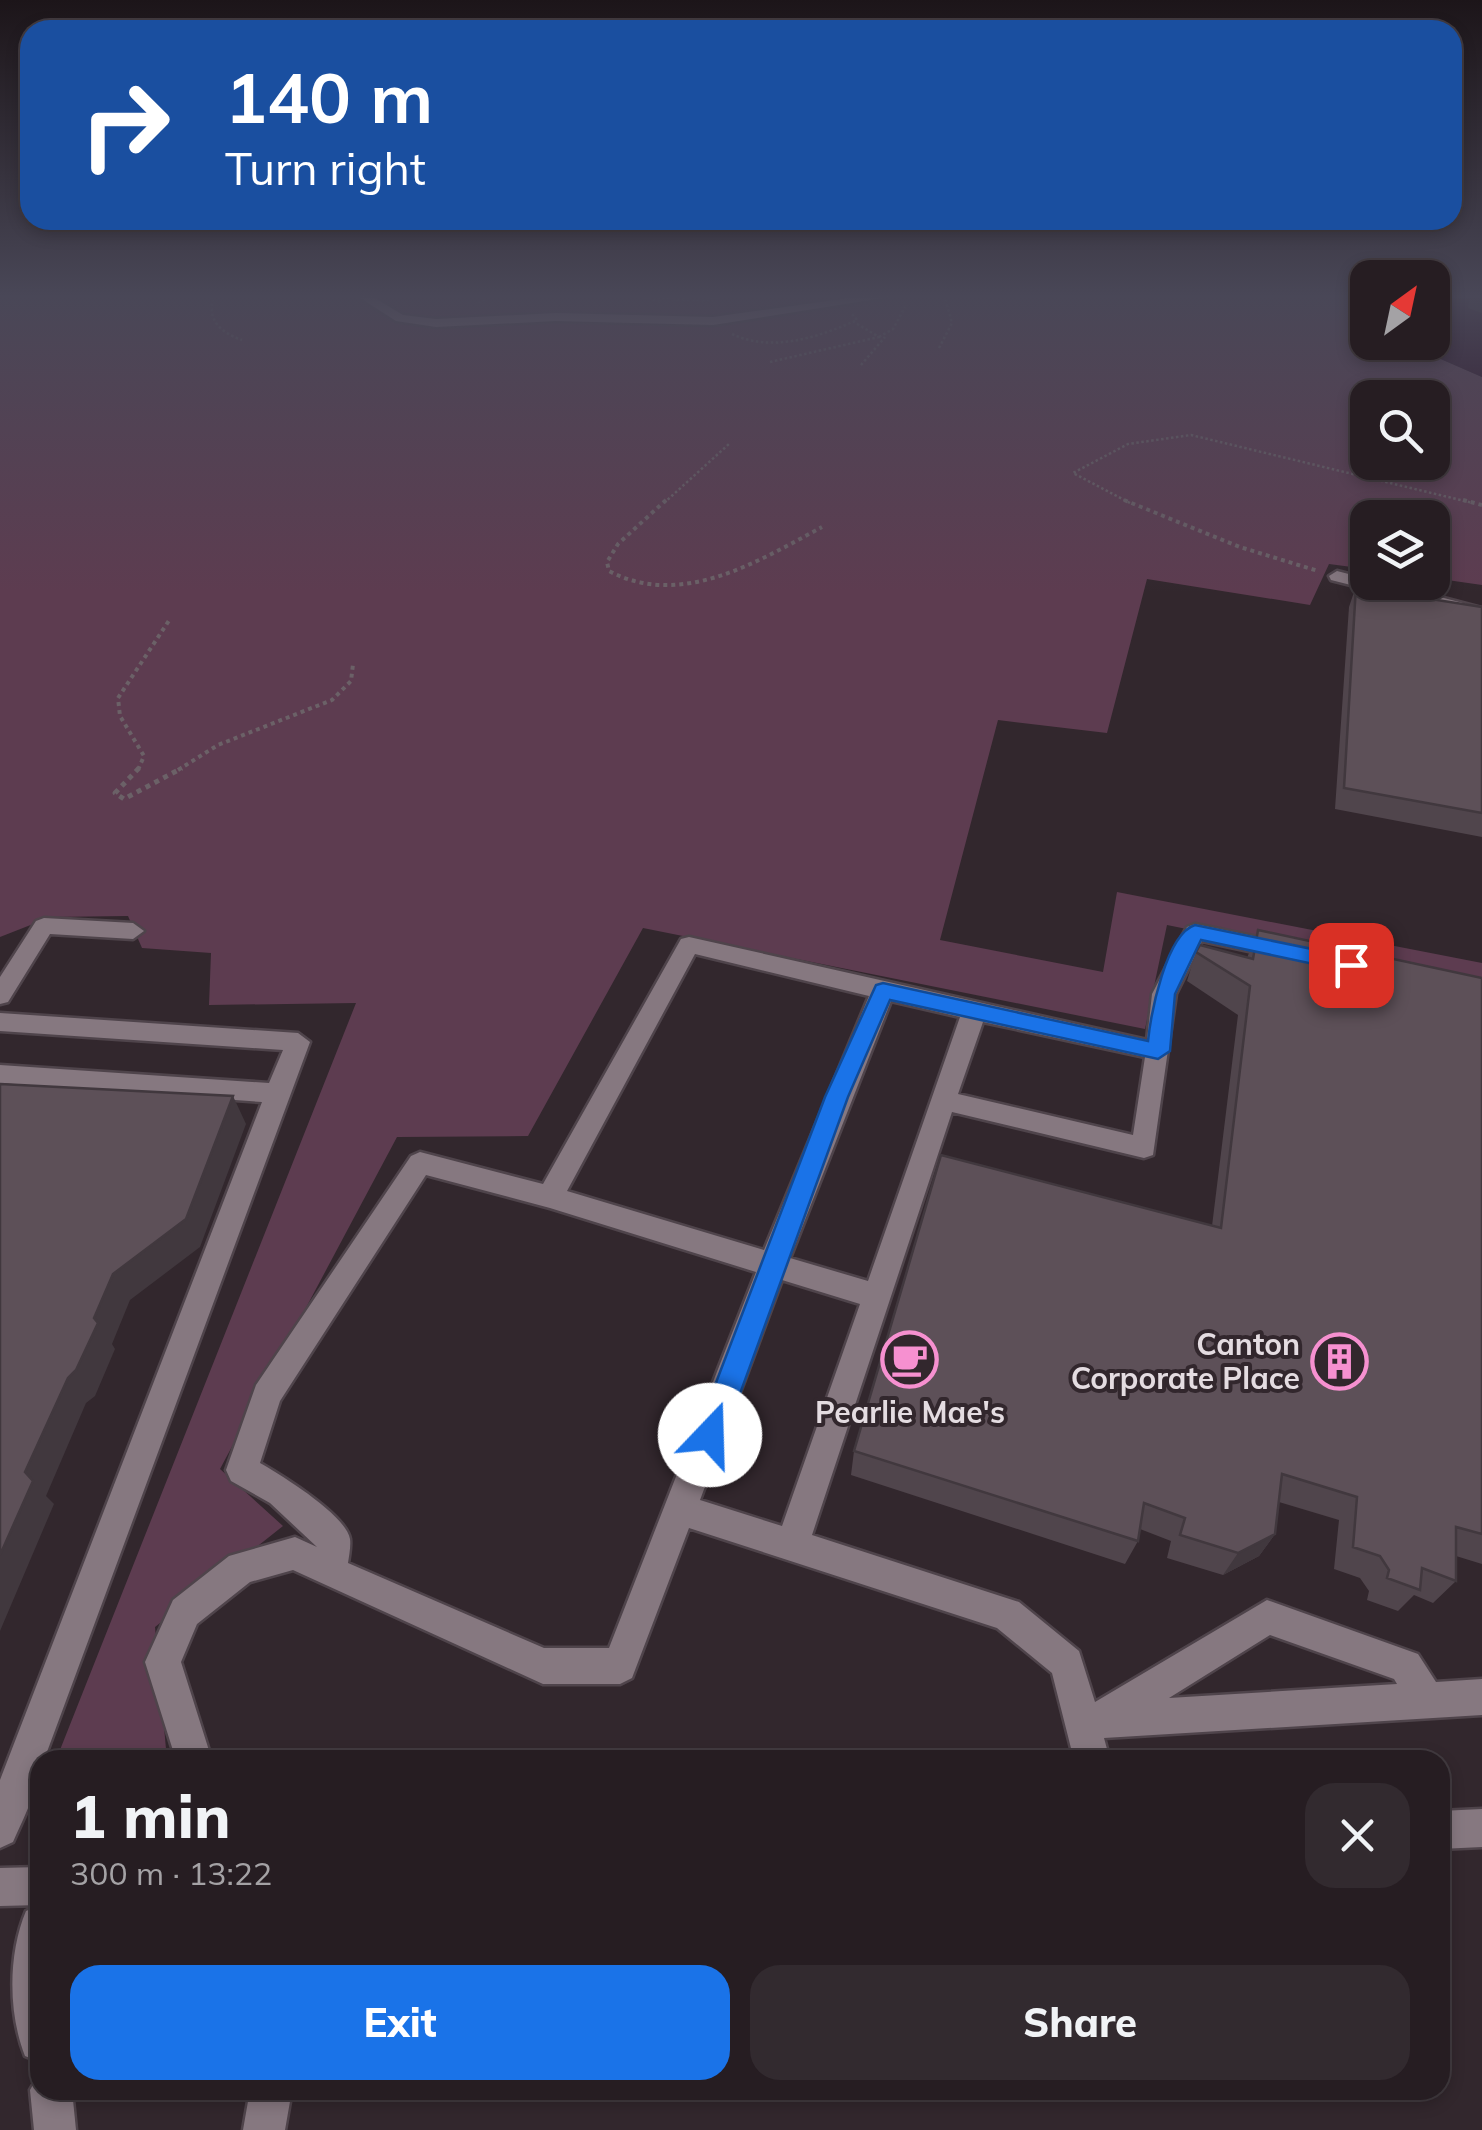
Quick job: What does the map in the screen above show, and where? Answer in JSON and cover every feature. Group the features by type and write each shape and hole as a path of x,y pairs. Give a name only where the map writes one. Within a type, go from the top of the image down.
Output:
{"street":[{"path":"1337,576 1482,613"},
{"path":"0,996 44,926 133,930"},
{"path":"942,1100 1144,1148 1164,994 1195,932 1312,956"},
{"path":"550,1197 689,945 1158,1051"},
{"path":"192,1750 163,1662 185,1612 241,1568 295,1553 542,1666 620,1666 837,1097 883,991"},
{"path":"793,1543 974,1010"},
{"path":"0,1022 298,1042 0,1828"},
{"path":"0,1074 278,1093"},
{"path":"330,1572 334,1540 281,1492 242,1470 267,1396 420,1163 550,1197 876,1296"},
{"path":"682,1510 1007,1614 1067,1663 1094,1719 1092,1750"},
{"path":"1094,1719 1267,1617 1406,1666 1428,1700"},
{"path":"1094,1719 1482,1697"},
{"path":"0,1887 30,1886"},
{"path":"51,2100 55,2130"},
{"path":"264,2130 270,2100"}],"path":[{"path":"1337,576 1240,547 1104,492 1074,473 1130,442 1182,434 1482,505"},
{"path":"729,444 618,544 607,562 609,571 641,586 700,583 822,526"},
{"path":"170,620 118,698 120,716 144,756 138,770 115,793 124,799 218,746 332,700 351,681 353,664"}],"shaded area":[{"path":"0,393 1350,393 1350,480 1450,480 1450,393 1482,393 1482,585 1450,580 1450,500 1350,500 1350,567 1329,564 1310,605 1147,579 1107,733 998,720 940,940 1103,972 1117,892 1482,963 1482,989 1167,925 1145,1029 643,928 528,1136 397,1137 220,1469 283,1526 155,1627 166,1750 60,1750 356,1003 209,1005 211,953 142,948 128,916 51,917 0,937"}],"building":[{"path":"1355,600 1437,600 1482,607 1482,813 1344,788"},
{"name":"Canton Corporate Place","path":"1258,930 1482,978 1482,1534 1456,1527 1456,1581 1422,1568 1420,1590 1387,1578 1389,1570 1380,1556 1353,1547 1357,1497 1282,1474 1275,1534 1238,1553 1180,1535 1185,1518 1144,1503 1138,1541 854,1451 941,1155 1221,1228 1250,986 1196,952 1200,945 1253,959"},
{"path":"0,1084 233,1096 186,1219 113,1274 94,1318 98,1323 25,1472 33,1481 0,1555"}],"place":[{"name":"Pearlie Mae's","path":"910,1359"},
{"name":"Canton Corporate Place","path":"1339,1361"}],"route":[{"path":"710,1435 837,1097 883,991 1158,1051 1164,994 1195,932 1351,965"}]}
